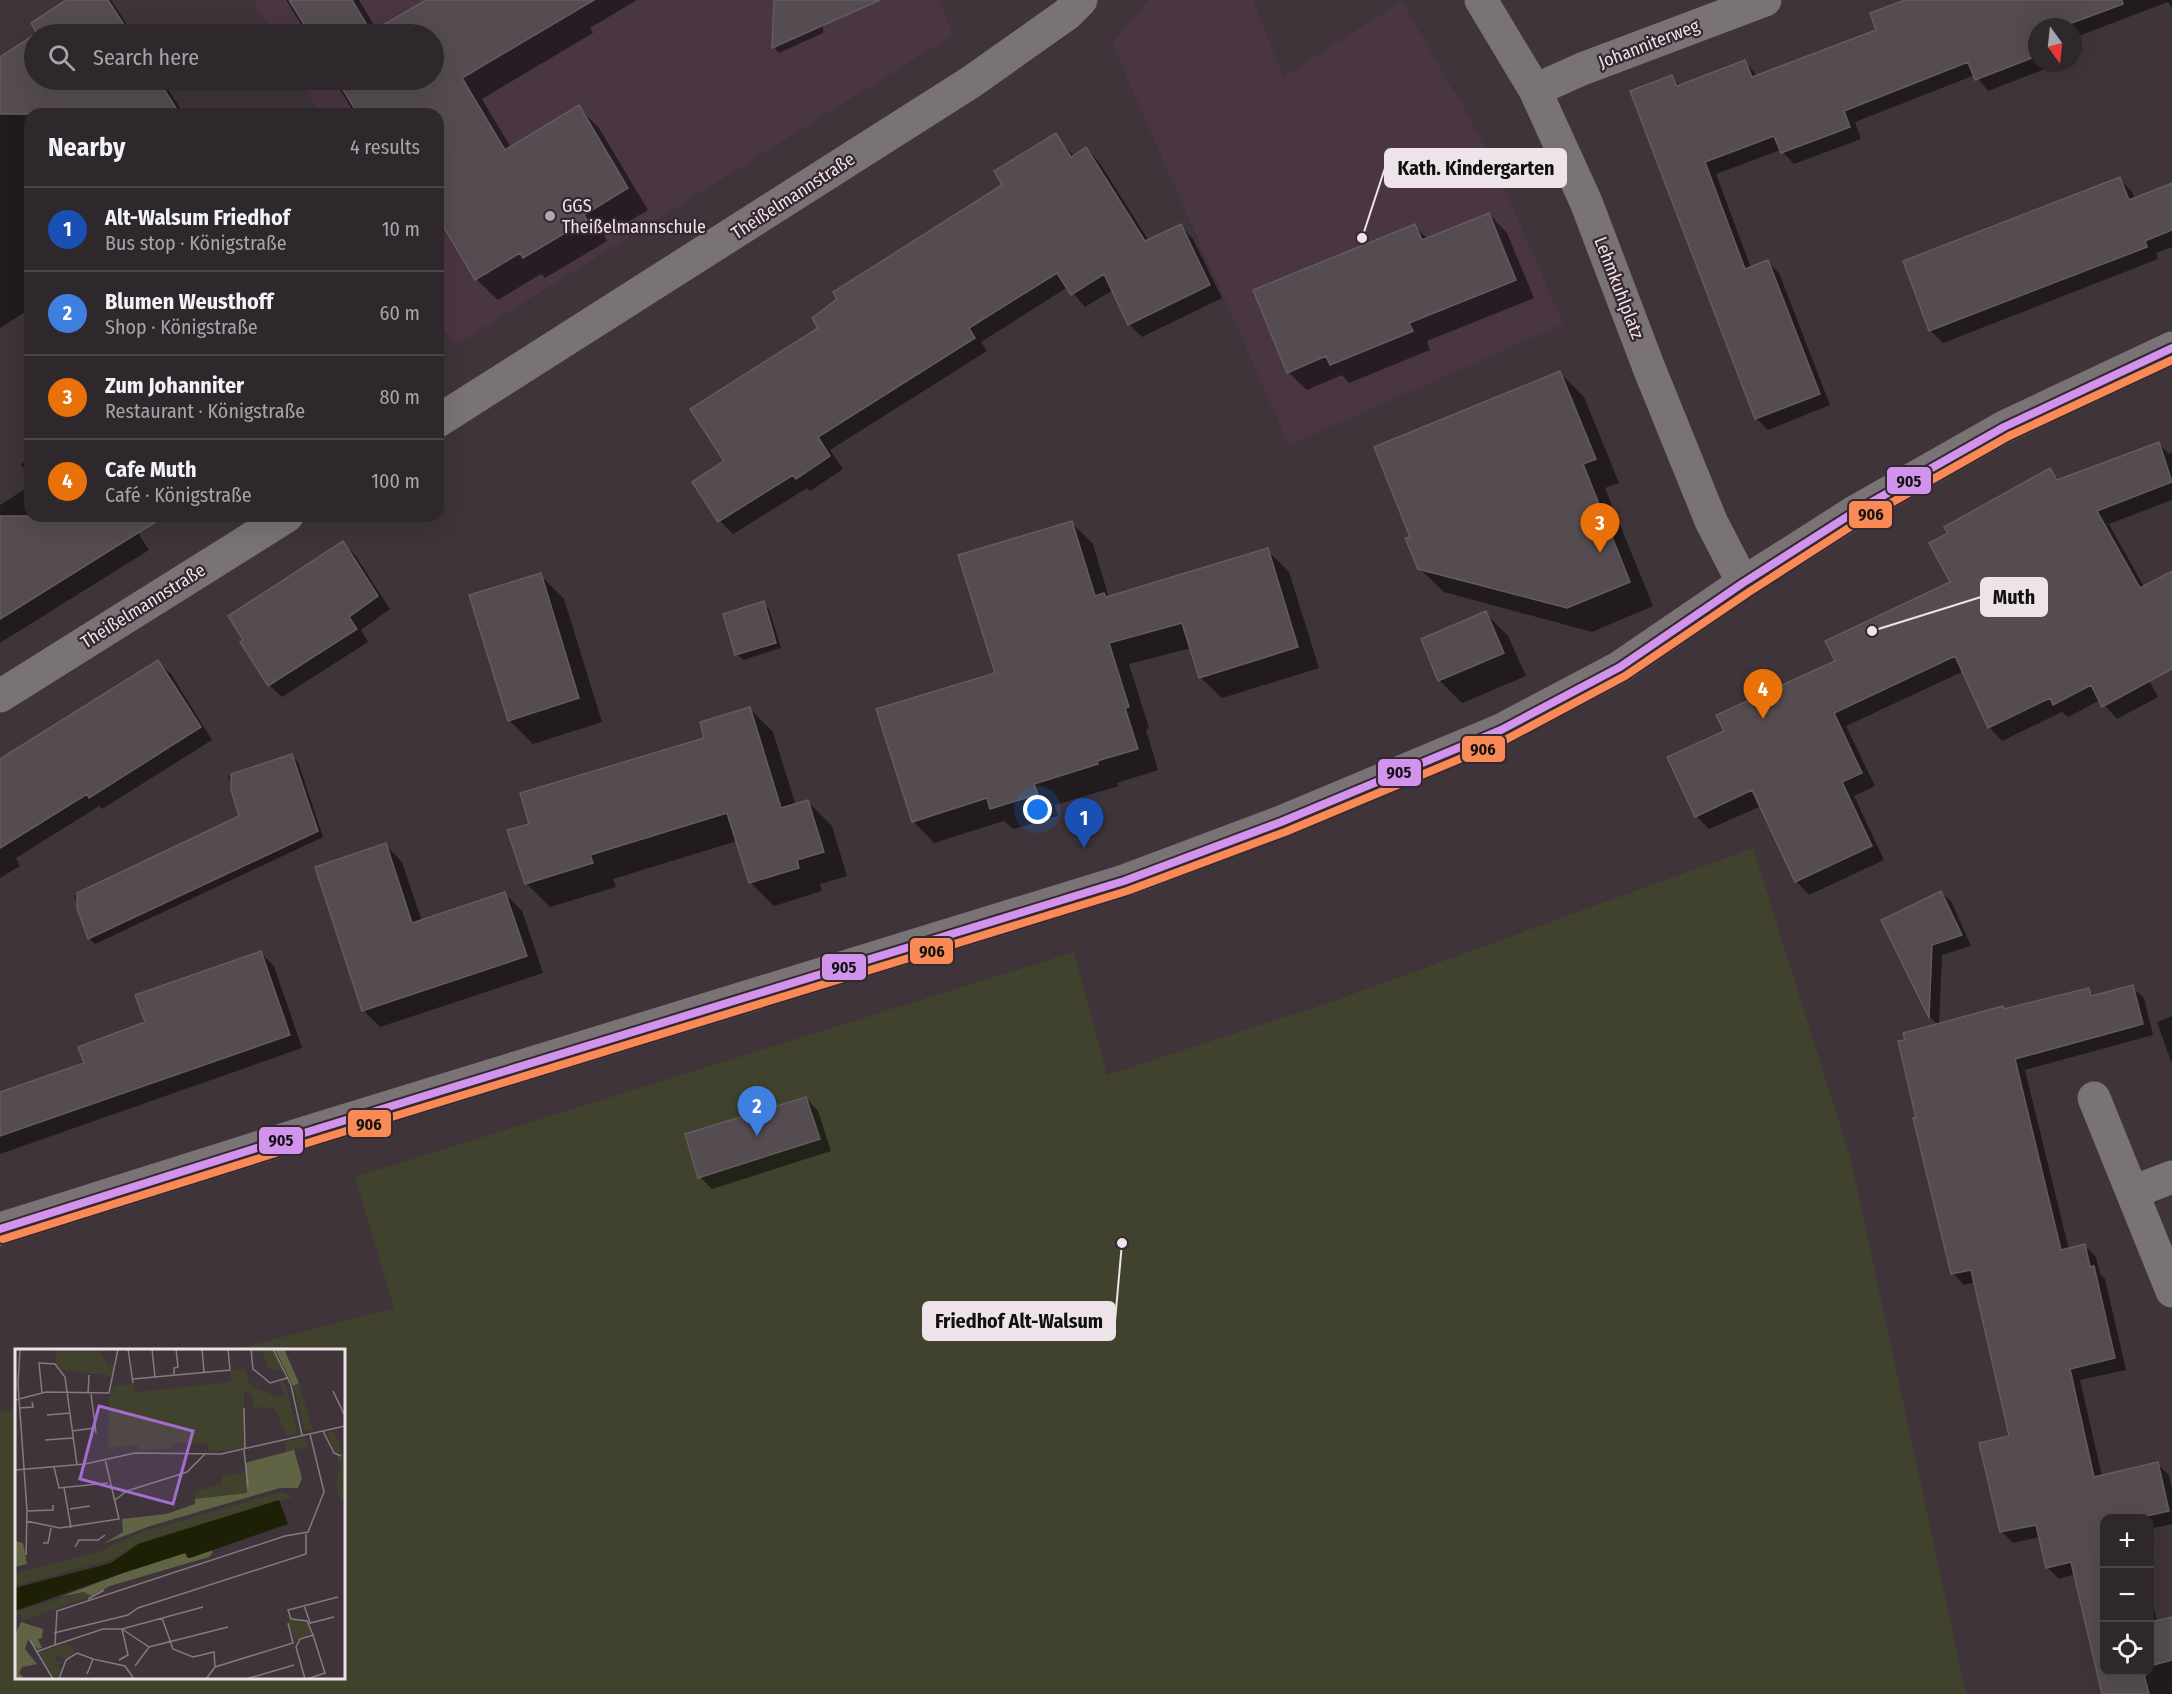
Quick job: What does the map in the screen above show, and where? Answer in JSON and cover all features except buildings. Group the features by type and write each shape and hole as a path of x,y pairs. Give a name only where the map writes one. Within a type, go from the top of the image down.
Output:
{"street":[{"name":"Theißelmannstraße","path":"444,417 971,82 1067,14 1081,0"},
{"name":"Lehmkuhlplatz","path":"1481,0 1534,90 1586,202 1649,369 1711,521 1743,583"},
{"name":"Johanniterweg","path":"1534,90 1582,69 1765,0"},
{"path":"0,1229 1124,881 1281,822 1501,730 1620,667 1743,583 1857,511 2004,427 2172,348"},
{"name":"Theißelmannstraße","path":"0,696 277,522"},
{"path":"2094,1098 2172,1291"},
{"path":"2133,1192 2172,1177"}],"shaded area":[{"name":"GGS Theißelmannschule","path":"253,0 939,0 953,35 454,346 444,328 444,108 316,108 306,90 444,90 444,24 267,24"},
{"path":"1148,0 1253,0 1283,77 1402,1 1489,152 1563,324 1289,445 1112,44"}],"green space":[{"path":"1753,848 1851,1160 1966,1694 0,1694 0,1412 15,1408 15,1679 345,1679 345,1349 237,1349 394,1308 355,1177 1074,952 1107,1075 1334,1001"}],"transit line":[{"name":"905","path":"0,1229 1124,881 1281,822 1501,730 1620,667 1743,583 1856,511 2004,427 2172,348"},
{"name":"906","path":"3,1239 1127,891 1285,832 1505,740 1625,676 1861,520 2009,436 2172,360"}],"place":[{"name":"GGS Theißelmannschule","path":"550,216"},
{"name":"Kath. Kindergarten","path":"1362,238"},
{"name":"Zum Johanniter","path":"1600,553"},
{"name":"Muth","path":"1872,631"},
{"name":"Cafe Muth","path":"1763,719"},
{"name":"Alt-Walsum Friedhof","path":"1084,848"},
{"name":"Blumen Weusthoff","path":"757,1136"},
{"name":"Friedhof Alt-Walsum","path":"1122,1243"}]}
